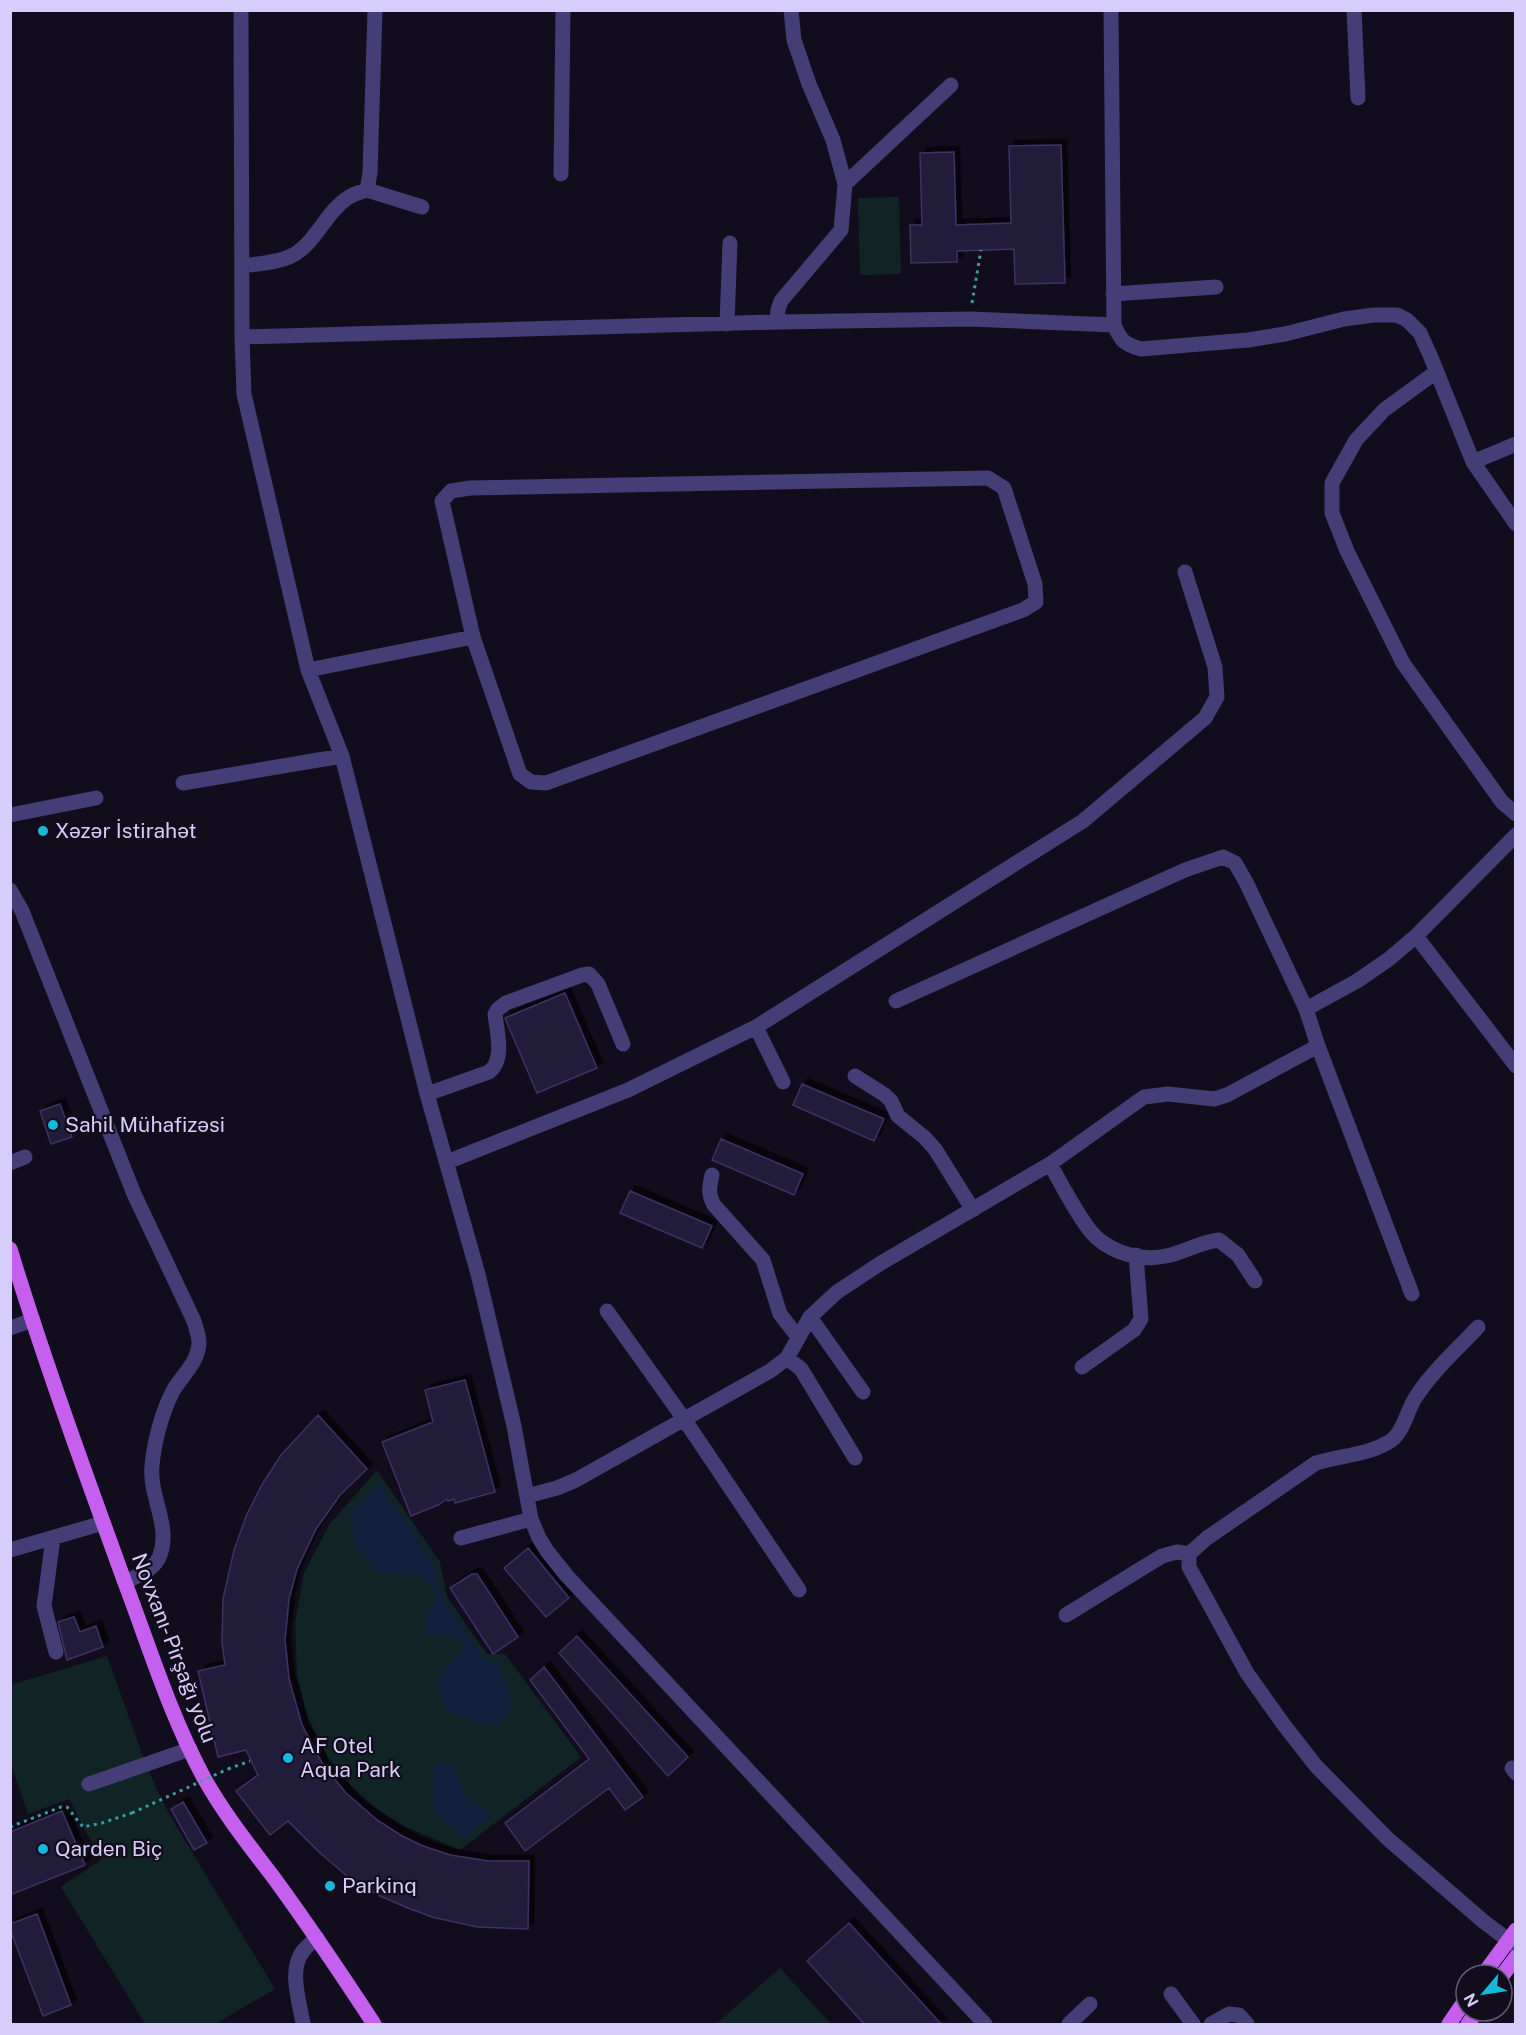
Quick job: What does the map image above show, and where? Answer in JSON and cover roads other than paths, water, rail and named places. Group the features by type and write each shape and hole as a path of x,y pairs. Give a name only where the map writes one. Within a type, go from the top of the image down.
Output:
{"main road":[{"name":"Novxanı- Pirşağı yolu","path":"10,1249 103,1522 170,1702 190,1749 204,1777 236,1828 317,1938 374,2025"},
{"path":"1493,1963 1512,1939"}],"street":[{"path":"241,10 244,394 309,670 342,756 427,1094 487,1308 514,1426 531,1519 547,1551 567,1575 986,2025"},
{"path":"367,190 370,173 375,10"},
{"path":"561,174 563,10"},
{"path":"777,322 781,302 841,230 845,184 833,140 809,84 794,40 791,10"},
{"path":"1111,10 1113,294 1114,325 1119,336 1126,344 1141,349 1248,340 1285,334 1344,319 1397,315 1407,320 1420,333 1473,462 1515,524"},
{"path":"1354,10 1358,98"},
{"path":"845,184 951,84"},
{"path":"242,266 272,262 289,257 301,250 332,213 349,197 367,190 422,207"},
{"path":"727,324 730,243"},
{"path":"1113,294 1216,287"},
{"path":"242,337 970,319 1114,325"},
{"path":"1436,372 1384,410 1356,440 1332,483 1332,513 1347,551 1403,663 1502,802 1515,814"},
{"path":"1473,462 1515,444"},
{"path":"988,478 1004,488 1035,584 1036,602 1023,610 546,783 531,782 520,774 473,637 442,501 451,491 470,488 988,478"},
{"path":"447,1162 628,1090 756,1027 1083,821 1205,718 1217,698 1215,667 1185,572"},
{"path":"309,670 473,637"},
{"path":"183,783 342,756"},
{"path":"10,815 96,798"},
{"path":"1306,1009 1357,981 1389,959 1416,936 1515,835"},
{"path":"896,1001 1185,870 1223,857 1235,864 1246,882 1306,1009 1412,1294"},
{"path":"10,890 22,911 134,1194 195,1321 199,1343 194,1360 173,1392 157,1440 152,1467 154,1491 165,1540 160,1558 153,1568 125,1581"},
{"path":"1416,936 1515,1066"},
{"path":"427,1094 489,1072 495,1067 499,1058 495,1014 498,1009 582,975 590,974 598,984 623,1044"},
{"path":"756,1027 783,1082"},
{"path":"527,1496 576,1480 770,1371 786,1358 810,1317 837,1292 881,1263 1050,1164 1144,1097 1168,1094 1214,1099 1227,1095 1318,1046"},
{"path":"855,1076 885,1095 891,1101 898,1116 935,1149 973,1210"},
{"path":"10,1163 25,1157"},
{"path":"1050,1164 1097,1239 1120,1252 1149,1258 1168,1256 1205,1241 1219,1240 1238,1255 1255,1281"},
{"path":"712,1175 708,1188 709,1196 714,1205 763,1260 780,1314 798,1337"},
{"path":"1082,1367 1134,1330 1141,1318 1136,1256"},
{"path":"607,1311 684,1419 799,1590"},
{"path":"810,1317 862,1392"},
{"path":"10,1328 33,1320"},
{"path":"1478,1327 1414,1400 1399,1432 1389,1443 1316,1463 1207,1538 1189,1554 1189,1567 1247,1673 1316,1766 1388,1839 1512,1939"},
{"path":"786,1358 801,1369 855,1458"},
{"path":"461,1538 531,1519"},
{"path":"10,1550 103,1522"},
{"path":"53,1538 44,1606 56,1652"},
{"path":"1066,1615 1162,1556 1177,1552 1189,1554"},
{"path":"89,1784 190,1749"},
{"path":"303,2025 296,1977 297,1963 302,1952 317,1938"},
{"path":"1171,1994 1193,2025"},
{"path":"1069,2025 1090,2004"},
{"path":"1211,2025 1229,2014 1239,2015 1247,2025"}],"water":[{"path":"379,1482 435,1566 442,1598 484,1660 499,1663 512,1704 500,1726 471,1720 446,1709 436,1682 464,1648 459,1638 427,1634 424,1617 433,1604 437,1591 419,1574 398,1575 376,1570 356,1545 350,1516"},
{"path":"455,1763 463,1795 491,1815 465,1838 433,1813 434,1766"}],"place":[{"name":"Xəzər İstirahət","path":"43,831"},
{"name":"Sahil Mühafizəsi","path":"53,1125"},
{"name":"AF Otel Aqua Park","path":"288,1758"},
{"name":"Qarden Biç","path":"43,1849"},
{"name":"Parkinq","path":"330,1886"}]}
